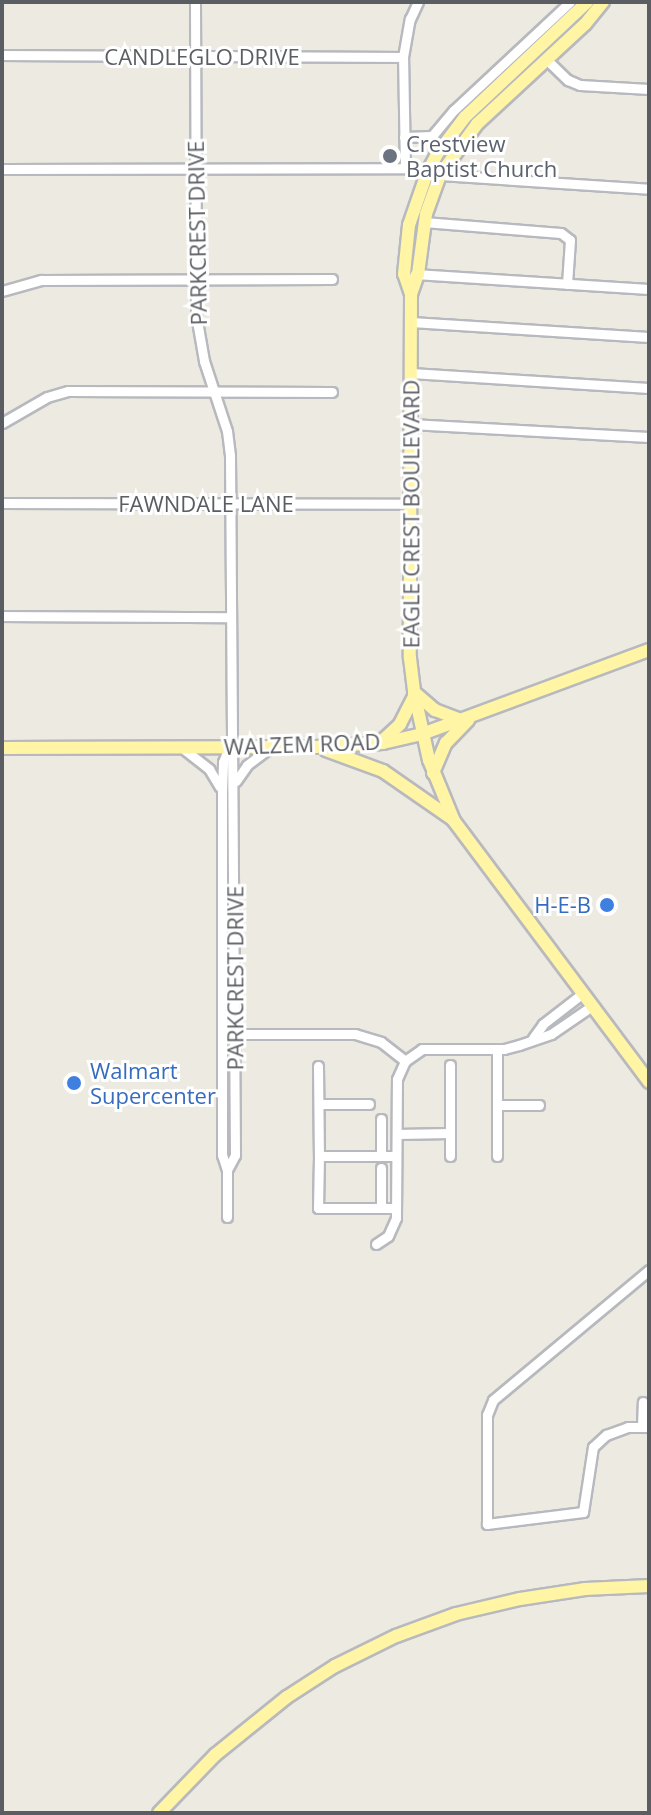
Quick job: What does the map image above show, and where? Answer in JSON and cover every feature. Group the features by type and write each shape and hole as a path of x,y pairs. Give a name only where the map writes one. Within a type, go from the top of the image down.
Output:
{"main road":[{"name":"EAGLE CREST BOULEVARD","path":"422,734 414,695 410,504 411,294 404,274 409,225 465,117 587,2"},
{"name":"EAGLE CREST BOULEVARD","path":"411,294 418,274 433,174 477,124 547,60 603,2"},
{"name":"WALZEM ROAD","path":"2,748 315,747 379,743 422,734 649,650"},
{"path":"379,743 400,724 414,695 435,710 467,718 446,743 433,773"},
{"path":"422,734 433,773 454,821 649,1082"},
{"path":"315,747 383,771 454,821"},
{"path":"159,1813 215,1755 287,1697 374,1646 434,1621 484,1606 585,1589 649,1586"}],"street":[{"name":"PARKCREST DRIVE","path":"195,2 193,167 198,326 227,431 230,504 229,747 235,763 235,1155 227,1170"},
{"path":"405,168 403,57 410,19 418,2"},
{"path":"404,137 432,136 465,99 570,2"},
{"name":"CANDLEGLO DRIVE","path":"2,55 403,57"},
{"path":"547,60 568,80 580,85 649,89"},
{"path":"2,169 405,168 433,174 649,189"},
{"path":"424,222 561,233 570,240 567,284"},
{"path":"404,274 649,289"},
{"path":"2,291 41,280 332,279"},
{"path":"411,322 649,337"},
{"path":"411,373 649,388"},
{"path":"2,423 60,392 332,392"},
{"path":"410,424 649,437"},
{"name":"FAWNDALE LANE","path":"2,503 410,504"},
{"path":"2,616 229,617"},
{"path":"181,747 209,769 222,792"},
{"name":"PARKCREST DRIVE","path":"227,1217 227,1170 222,1155 222,792 223,762 229,747"},
{"path":"235,784 246,766 271,747"},
{"path":"533,1038 543,1024 583,993"},
{"path":"376,1244 393,1227 396,1208 397,1079 405,1061 422,1049 497,1049 519,1045 551,1034 592,1006"},
{"path":"222,1034 355,1034 381,1042 405,1061"},
{"path":"497,1049 497,1156"},
{"path":"450,1065 450,1156"},
{"path":"318,1066 318,1208 396,1208"},
{"path":"319,1104 369,1104"},
{"path":"497,1105 539,1105"},
{"path":"381,1119 381,1156"},
{"path":"397,1134 450,1133"},
{"path":"222,1155 235,1155"},
{"path":"319,1156 396,1156"},
{"path":"381,1168 381,1208"},
{"path":"643,1402 646,1427 606,1435 593,1447 586,1514 487,1524 487,1415 493,1400 649,1270"}],"place":[{"name":"Crestview Baptist Church","path":"390,156"},
{"name":"H-E-B","path":"607,905"},
{"name":"Walmart Supercenter","path":"74,1083"}]}
